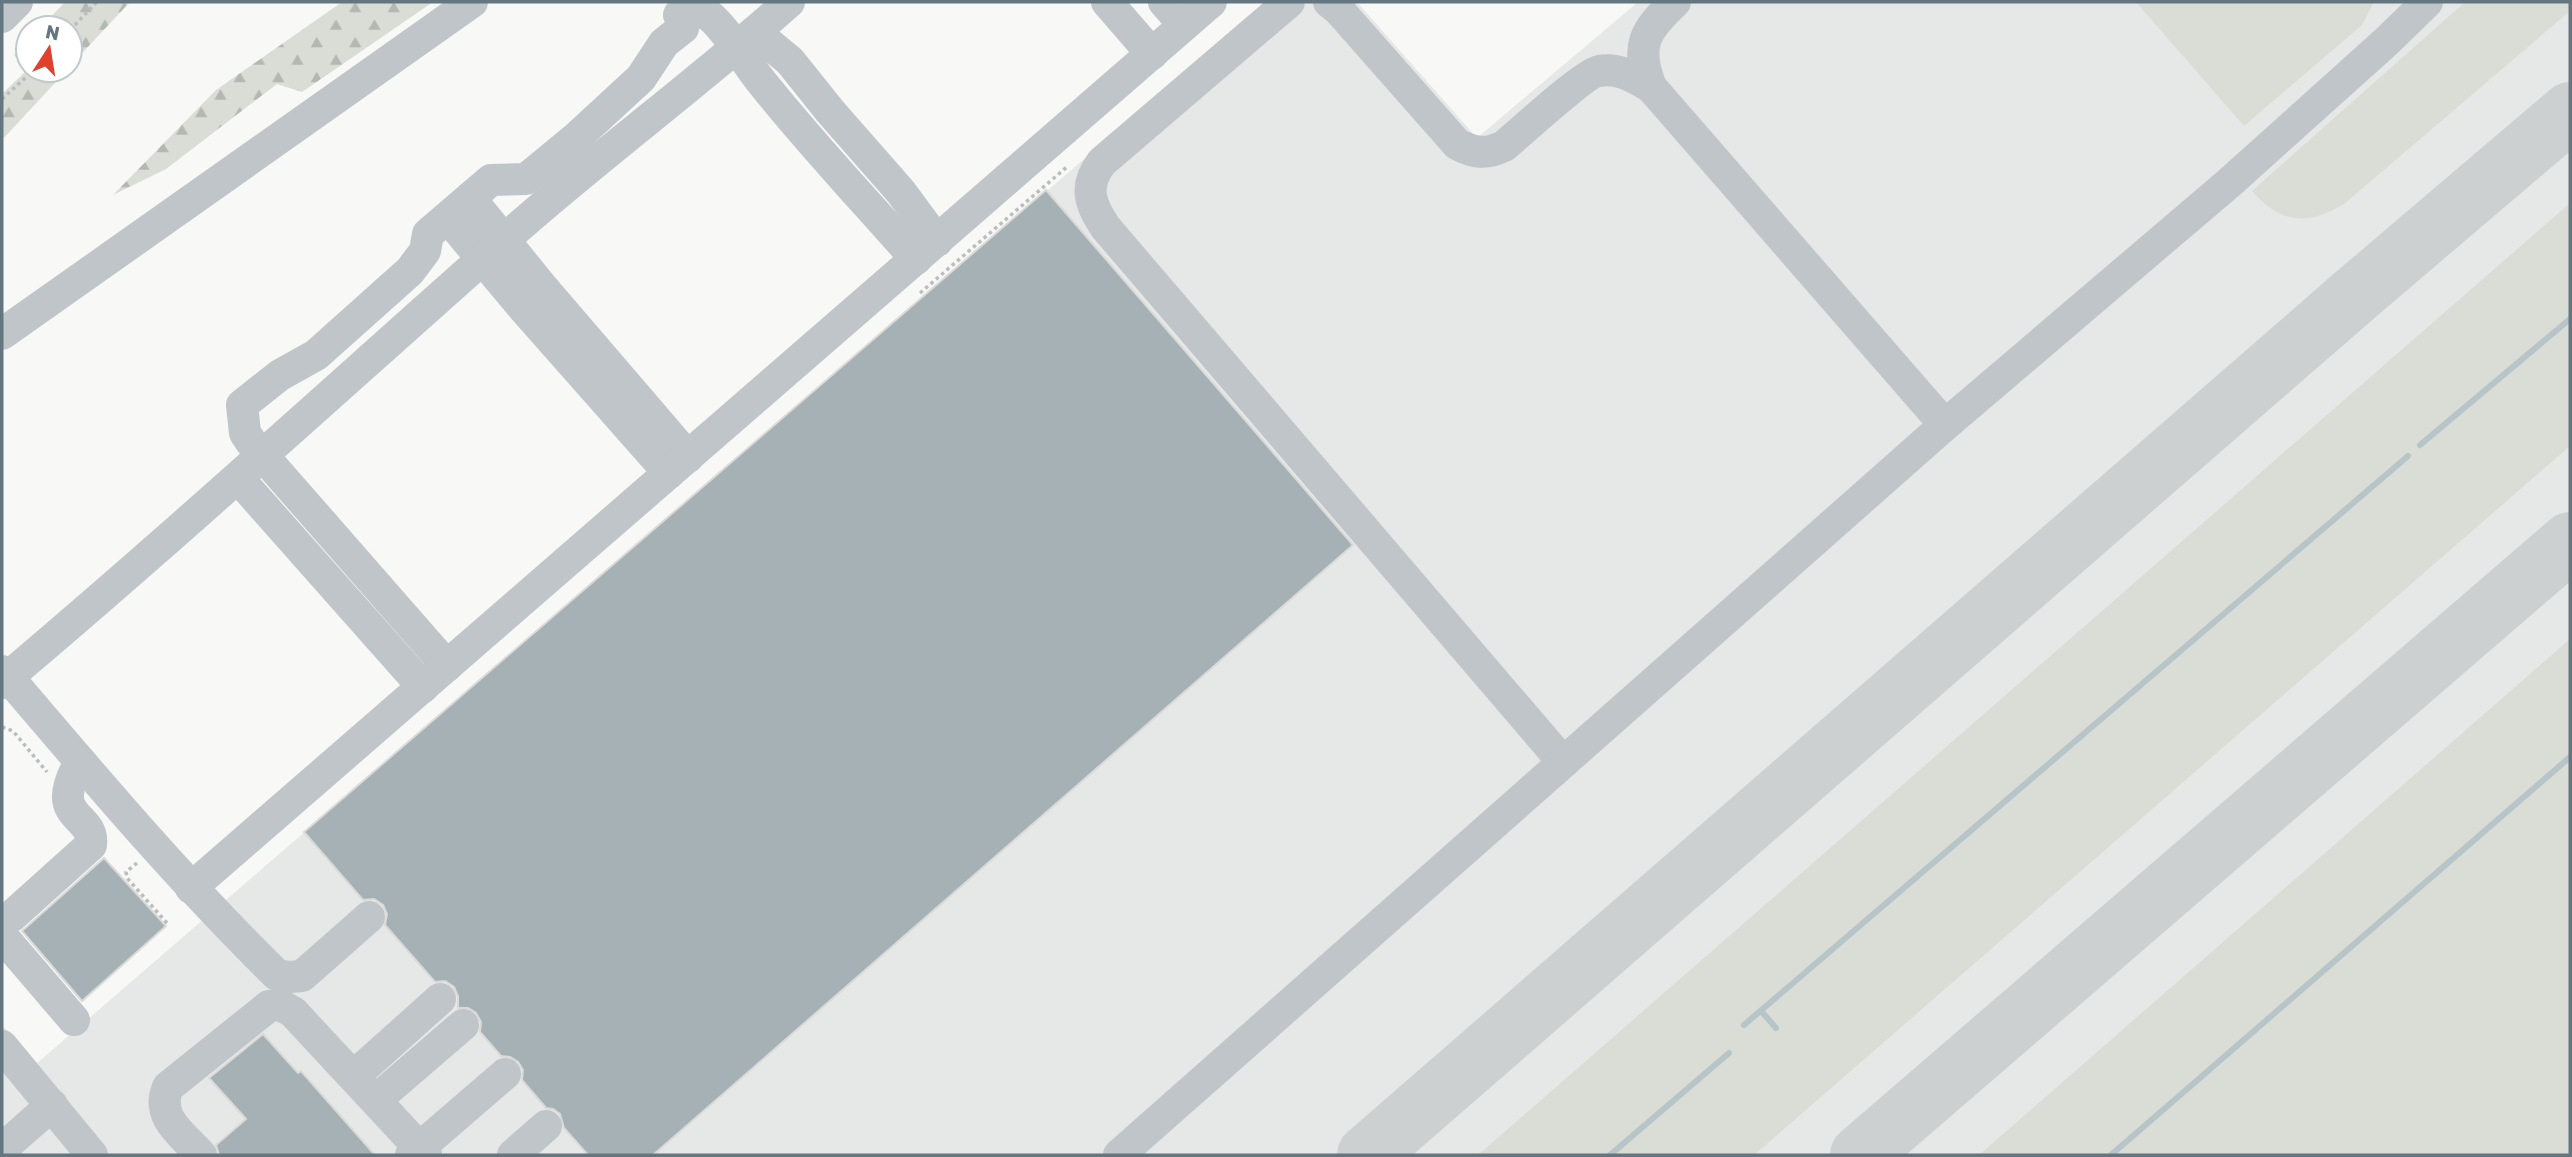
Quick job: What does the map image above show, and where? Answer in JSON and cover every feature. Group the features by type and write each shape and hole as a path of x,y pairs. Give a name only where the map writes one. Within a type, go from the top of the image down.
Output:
{"street":[{"path":"2,17 17,2"},
{"path":"2,334 472,2"},
{"path":"369,916 302,976 290,978 277,975 191,888 4,677 264,456 494,250 746,41 789,2"},
{"path":"1107,2 1152,54"},
{"path":"191,888 1152,54 1174,13 1211,2"},
{"path":"1289,2 1102,162 1094,172 1090,187 1091,202 1107,228 1563,762"},
{"path":"1329,2 1457,144 1480,153 1492,152 1504,146 1593,72 1613,70 1651,87"},
{"path":"1675,2 1655,20 1645,39 1643,66 1651,87 1945,425"},
{"path":"1119,1155 1945,425 2229,183 2427,2"},
{"path":"447,666 245,433 242,405 280,375 316,355 420,261 429,242 459,207 526,179 577,137 641,78 664,43 683,28 684,24 679,15 690,8 702,10 746,41 773,96 926,250"},
{"path":"459,207 678,465"},
{"path":"238,478 423,687"},
{"path":"74,1020 8,919 91,845 91,835 70,808 66,798 71,776 80,762"},
{"path":"354,1076 440,999"},
{"path":"201,1155 166,1116 163,1099 168,1087 269,1006 280,1005 293,1012 376,1100 419,1153 505,1074"},
{"path":"376,1100 463,1025"},
{"path":"2,1046 92,1155"},
{"path":"2,1149 52,1105"},
{"path":"513,1155 546,1126"}],"path":[{"path":"84,15 97,2"},
{"path":"2,99 19,84"},
{"path":"2,727 13,731 48,774"},
{"path":"137,862 126,872 127,878 167,922"}],"shaded area":[{"path":"1266,2 1357,2 1477,138 1638,2 2570,2 2570,1155 2,1155 2,1025 36,1064"}],"green space":[{"path":"65,2 130,2 84,51 84,14 53,14"},
{"path":"342,2 433,2 302,92 277,84 166,169 113,195 216,90"},
{"path":"2136,2 2374,2 2362,25 2244,126"},
{"path":"2465,2 2570,2 2570,11 2344,204 2318,216 2295,218 2273,210 2252,191"},
{"path":"14,82 54,84 2,140 2,94"},
{"path":"2570,203 2570,446 1754,1155 1478,1155"},
{"path":"2570,639 2570,1155 1979,1155"}],"building":[{"path":"1046,190 1353,545 653,1155 588,1155 564,1128 560,1114 546,1108 522,1080 523,1070 518,1062 501,1056 480,1032 481,1022 476,1013 468,1008 458,1008 458,996 454,987 445,981 435,982 385,925 387,914 383,905 374,899 363,900 304,832"},
{"path":"104,858 166,926 82,1001 22,931"},
{"path":"263,1034 298,1073 301,1071 375,1155 219,1155 216,1145 246,1119 209,1078"}],"waterway":[{"path":"2420,445 2570,319"},
{"path":"1744,1025 2408,456"},
{"path":"2111,1155 2570,757"},
{"path":"1761,1011 1776,1028"},
{"path":"1610,1155 1729,1053"}],"taxiway":[{"path":"1367,1155 2354,296 2570,112"},
{"path":"1860,1155 2570,542"}]}
